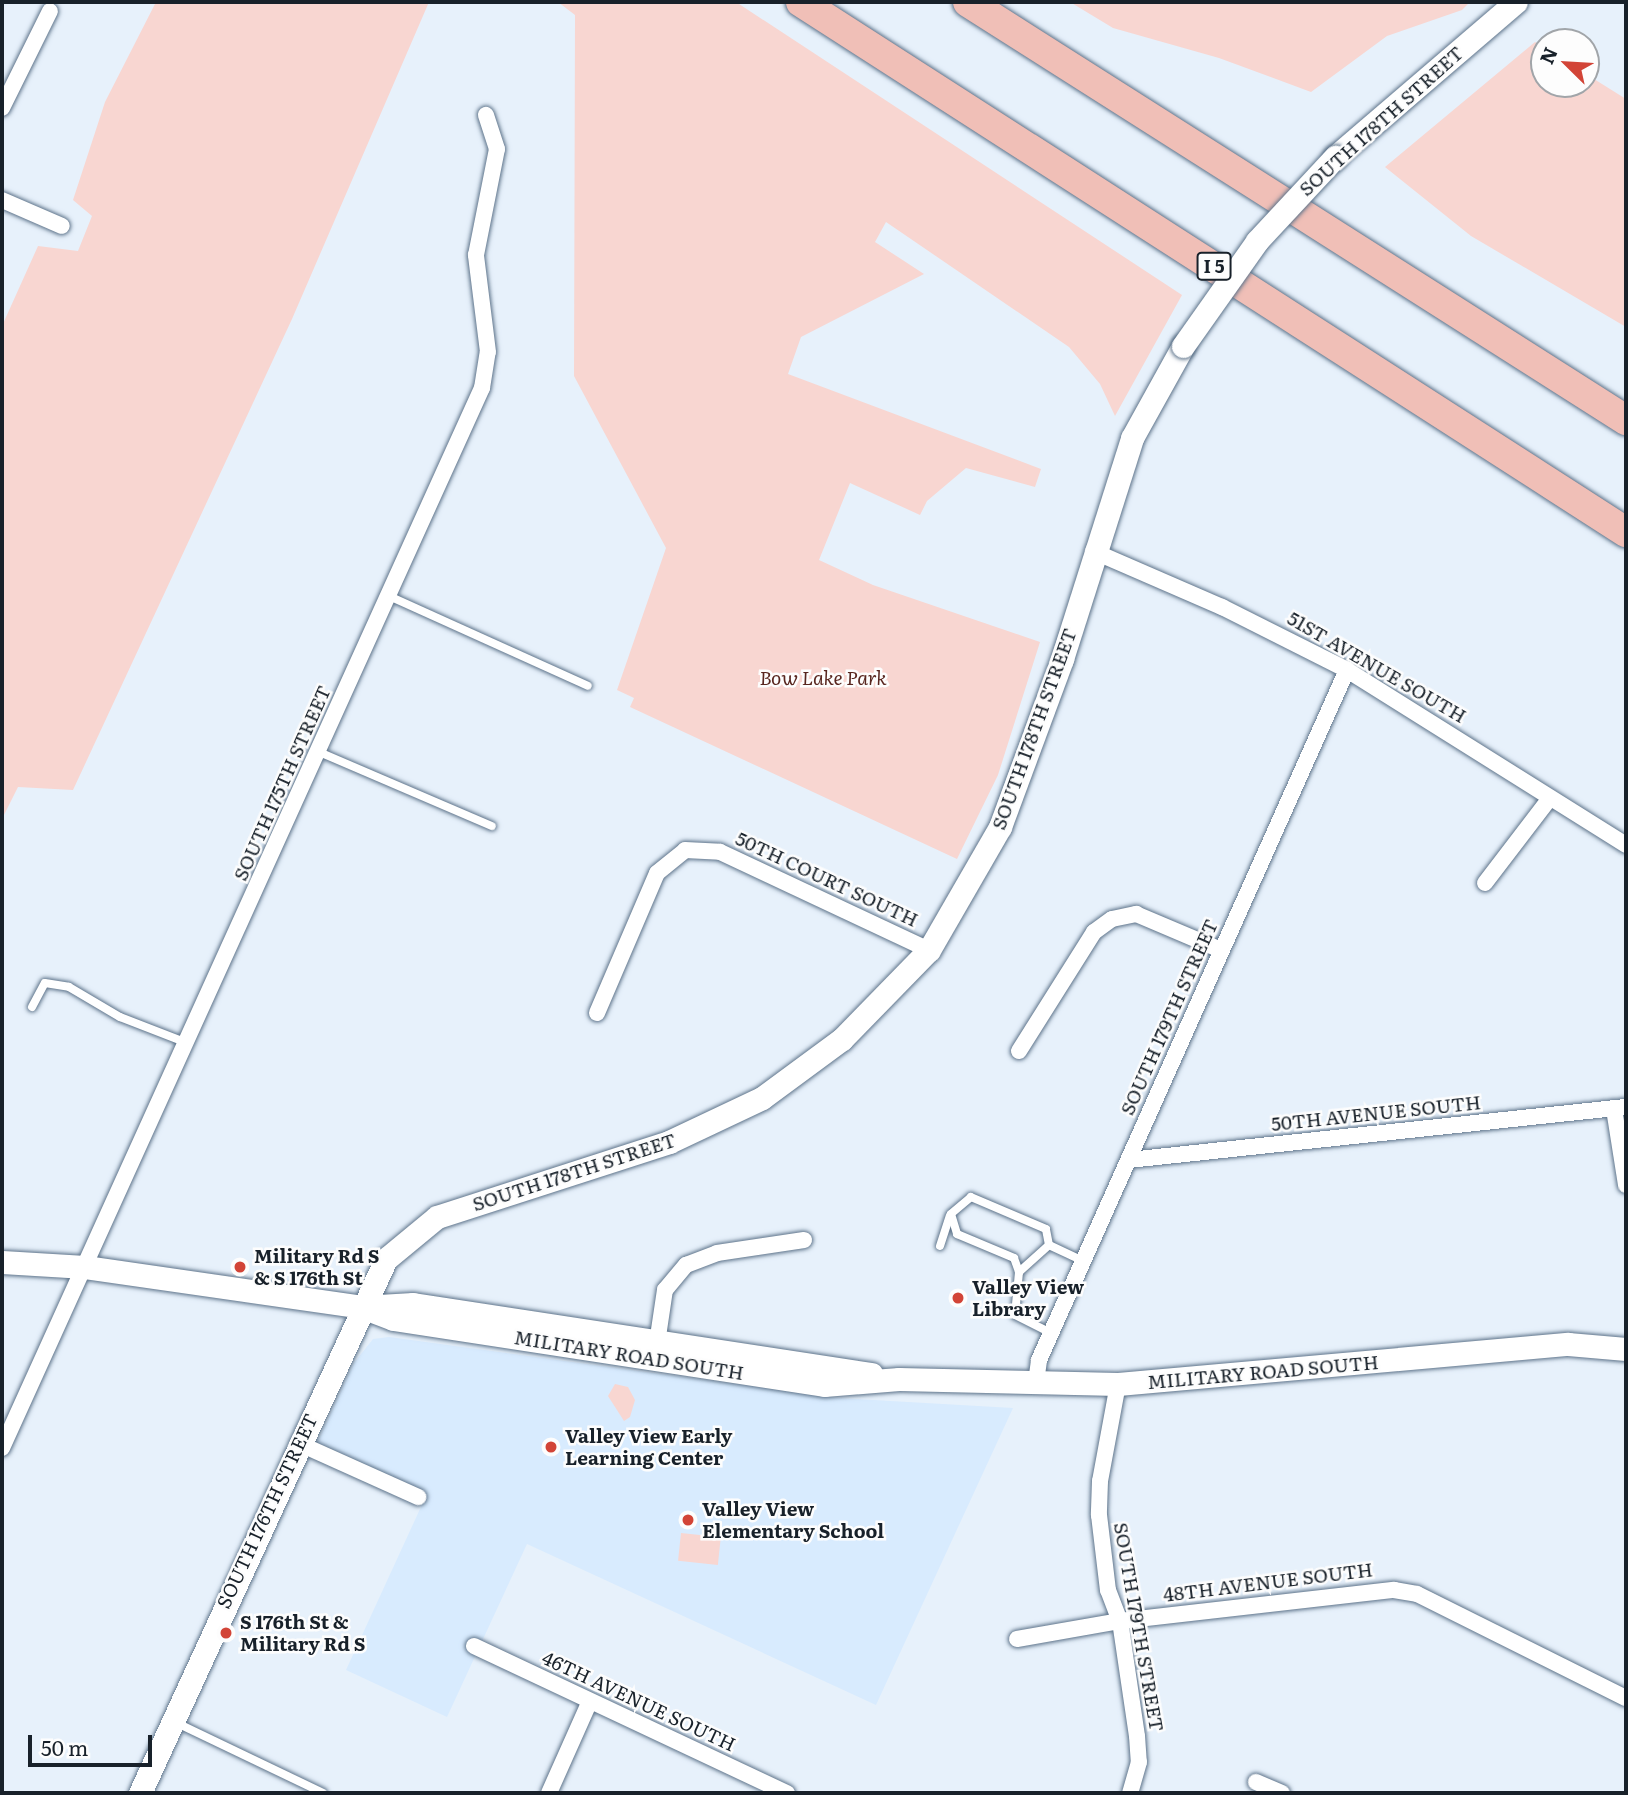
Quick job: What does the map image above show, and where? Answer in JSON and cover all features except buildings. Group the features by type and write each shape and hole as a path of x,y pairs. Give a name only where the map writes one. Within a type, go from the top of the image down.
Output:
{"highway":[{"name":"I 5","path":"801,2 1626,532"},
{"path":"968,2 1626,420"}],"street":[{"name":"SOUTH 178TH STREET","path":"362,1307 386,1259 437,1217 669,1142 762,1098 842,1039 929,950 1004,818 1062,659 1093,551 1132,438 1183,346 1257,241 1335,157 1516,2"},
{"path":"2,108 50,11"},
{"name":"SOUTH 175TH STREET","path":"2,1448 464,431 487,366 476,255 497,149 495,132 485,115"},
{"path":"2,201 62,226"},
{"name":"51ST AVENUE SOUTH","path":"1093,551 1222,607 1347,670 1626,845"},
{"name":"SOUTH 179TH STREET","path":"1036,1382 1039,1360 1347,670"},
{"path":"1485,883 1550,798"},
{"name":"50TH COURT SOUTH","path":"597,1013 657,873 685,850 719,852 929,950"},
{"path":"1019,1051 1094,932 1112,919 1136,914 1221,950"},
{"path":"1620,1108 1626,1185"},
{"name":"50TH AVENUE SOUTH","path":"1129,1160 1620,1108"},
{"path":"656,1349 665,1290 686,1265 717,1253 804,1240"},
{"name":"MILITARY ROAD SOUTH","path":"2,1262 85,1267 362,1307 393,1319 656,1349 824,1385 899,1380 1118,1384 1568,1344 1626,1349"},
{"name":"SOUTH 176TH STREET","path":"140,1793 362,1307"},
{"name":"SOUTH 179TH STREET","path":"1118,1384 1100,1481 1099,1515 1108,1590 1120,1621 1139,1762 1130,1793"},
{"path":"298,1443 424,1500"},
{"name":"48TH AVENUE SOUTH","path":"1017,1639 1120,1621 1394,1590 1417,1594 1626,1698"},
{"name":"46TH AVENUE SOUTH","path":"474,1646 589,1703 787,1793"},
{"path":"549,1793 589,1703"},
{"path":"1256,1782 1282,1793"}],"lane":[{"path":"390,597 588,686"},
{"path":"319,752 492,826"},
{"path":"32,1007 45,983 69,987 120,1017 187,1043"},
{"path":"940,1246 951,1213 971,1197 1046,1229 1049,1245"},
{"path":"951,1213 957,1234 1014,1258 1019,1272 1015,1315 1051,1333"},
{"path":"1049,1245 1084,1261"},
{"path":"1019,1272 1049,1245"},
{"path":"172,1720 323,1793"}],"shaded area":[{"name":"Valley View Elementary School","path":"389,1337 838,1398 1013,1408 876,1705 527,1544 447,1717 346,1670 426,1496 316,1445 354,1363 373,1339"}],"green space":[{"path":"156,2 429,2 292,319 73,790 18,787 2,819 2,326 38,246 78,251 92,216 73,200 105,102"},
{"name":"Bow Lake Park","path":"558,2 736,2 1182,295 1115,416 1100,384 1069,347 886,222 875,242 924,274 801,337 788,374 1041,469 1035,487 966,468 927,501 920,515 850,483 819,560 873,585 1040,642 998,775 957,859 630,707 634,698 617,690 666,548 574,376 575,15"},
{"path":"1070,2 1470,2 1462,10 1387,36 1311,92 1219,58 1113,28"},
{"path":"1530,46 1530,98 1600,98 1600,83 1626,99 1626,327 1471,236 1385,167"},
{"path":"615,1384 628,1387 635,1400 630,1417 624,1421 608,1396"},
{"path":"681,1533 721,1537 718,1565 678,1561"}],"place":[{"name":"Military Rd S & S 176th St","path":"240,1267"},
{"name":"Valley View Library","path":"958,1298"},
{"name":"Valley View Early Learning Center","path":"551,1447"},
{"name":"Valley View Elementary School","path":"688,1520"},
{"name":"S 176th St & Military Rd S","path":"226,1633"}]}
